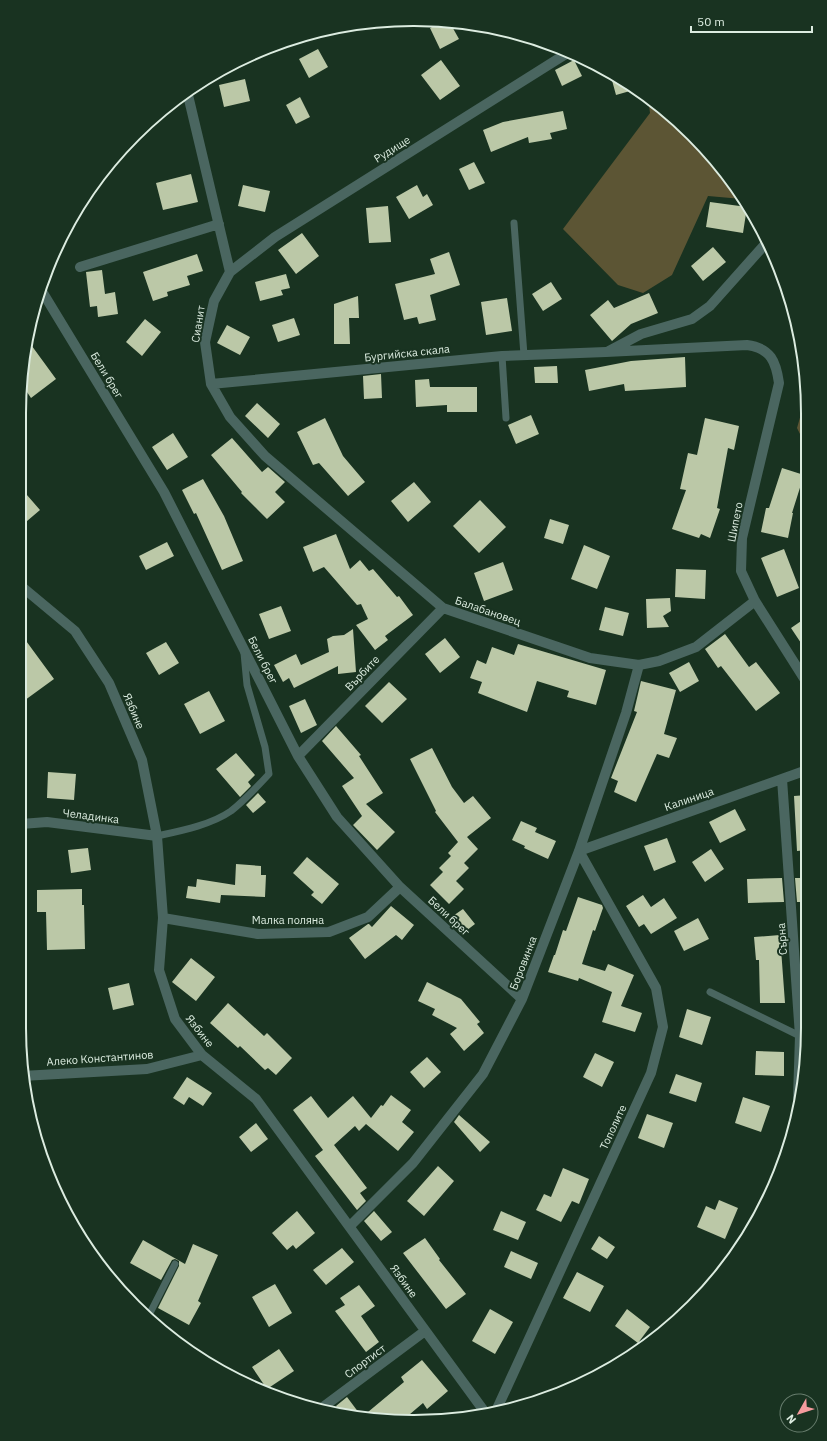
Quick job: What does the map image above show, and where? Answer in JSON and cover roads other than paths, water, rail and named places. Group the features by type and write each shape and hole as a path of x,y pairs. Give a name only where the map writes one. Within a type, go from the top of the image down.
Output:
{"street":[{"name":"Рудище","path":"230,272 276,237 563,56"},
{"path":"189,98 230,272"},
{"path":"80,267 219,224"},
{"name":"Бургийска скала","path":"606,352 641,334 692,319 710,306 763,246"},
{"name":"Сианит","path":"212,384 205,342 214,301 230,272"},
{"name":"Бели брег","path":"45,296 164,492 298,756 337,817 400,887 522,999"},
{"name":"Бургийска скала","path":"212,384 524,354 606,352 747,345 758,346 768,353"},
{"name":"Шипето","path":"768,353 777,370 779,384 742,538 741,570 755,601 801,674"},
{"name":"Балабановец","path":"212,384 230,417 266,456 443,608 590,658 639,665 659,661 696,648 755,601"},
{"name":"Язбине","path":"26,590 75,631 109,683 142,760 157,836 163,918 159,970 175,1019 202,1055 256,1099 483,1409"},
{"name":"Върбите","path":"298,756 443,608"},
{"name":"Боровинка","path":"350,1226 413,1163 483,1074 522,999 579,851 626,713 639,665"},
{"name":"Калиница","path":"579,851 801,772"},
{"name":"Сърна","path":"782,779 800,1036 799,1064"},
{"name":"Челадинка","path":"26,824 47,822 157,836"},
{"name":"Тополите","path":"498,1406 651,1073 663,1027 656,988 579,851"},
{"name":"Малка поляна","path":"163,918 258,934 329,932 368,917 400,887"},
{"name":"Алеко Константинов","path":"29,1076 147,1069 202,1055"},
{"name":"Спортист","path":"326,1405 426,1331"}],"lane":[{"path":"514,223 524,354"},
{"path":"502,356 506,418"},
{"path":"157,836 198,826 229,812 252,793 269,774 265,747 247,685 243,646"},
{"path":"710,992 800,1036"},
{"path":"150,1312 175,1264"}]}
